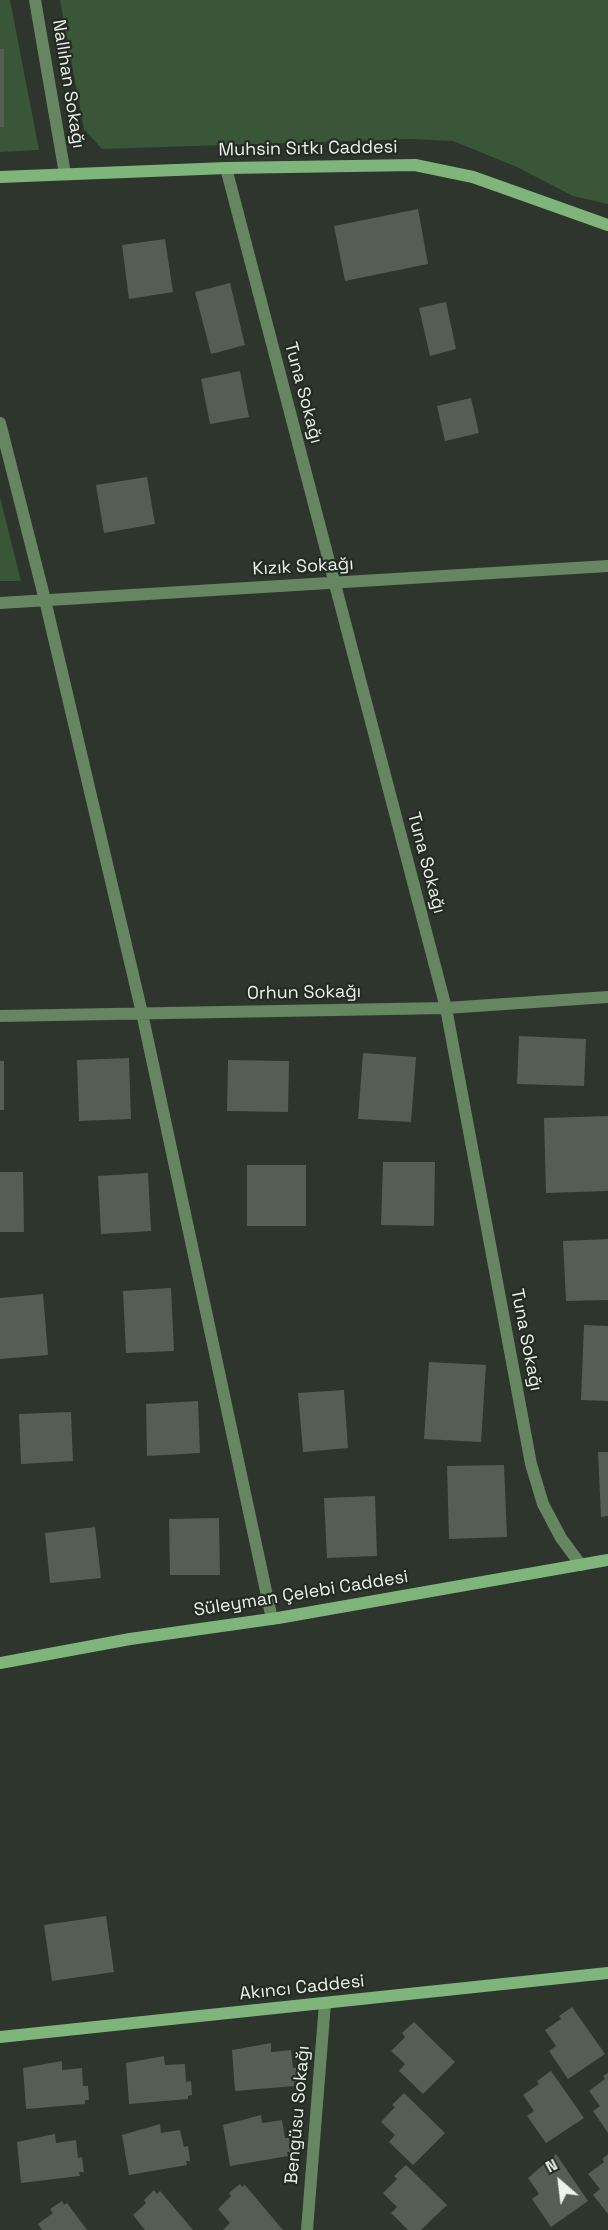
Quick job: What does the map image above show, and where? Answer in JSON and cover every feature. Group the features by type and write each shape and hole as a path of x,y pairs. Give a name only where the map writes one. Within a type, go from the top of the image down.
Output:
{"street":[{"name":"Nallıhan Sokağı","path":"35,0 65,174"},
{"name":"Muhsin Sıtkı Caddesi","path":"0,177 226,168 415,165 474,177 607,228"},
{"name":"Tuna Sokağı","path":"226,168 446,1008 531,1464 543,1504 561,1538 581,1565"},
{"path":"0,423 45,600 142,1013 272,1619"},
{"name":"Kızık Sokağı","path":"0,603 608,566"},
{"name":"Orhun Sokağı","path":"0,1016 446,1008 608,997"},
{"name":"Süleyman Çelebi Caddesi","path":"0,1663 130,1640 272,1619 608,1560"},
{"name":"Akıncı Caddesi","path":"0,2037 608,1973"},
{"name":"Bengüsu Sokağı","path":"307,2230 325,2003"}],"green space":[{"path":"0,0 10,0 39,150 0,152"},
{"path":"60,0 608,0 608,204 573,196 517,167 453,141 410,139 102,149 84,129"},
{"path":"0,497 21,581 0,581"}],"building":[{"path":"0,49 4,49 4,127 0,127"},
{"path":"418,209 428,264 345,281 334,226"},
{"path":"165,239 173,292 129,299 122,245"},
{"path":"230,283 245,345 211,354 195,292"},
{"path":"446,302 456,349 430,356 419,308"},
{"path":"240,371 249,417 210,424 201,379"},
{"path":"471,398 479,433 445,441 437,406"},
{"path":"147,477 155,524 104,533 96,485"},
{"path":"519,1036 586,1039 584,1086 517,1084"},
{"path":"363,1053 416,1057 411,1122 358,1119"},
{"path":"129,1058 131,1119 79,1121 77,1060"},
{"path":"228,1060 289,1061 288,1112 227,1111"},
{"path":"0,1061 4,1061 4,1110 0,1110"},
{"path":"608,1116 608,1191 546,1193 544,1118"},
{"path":"383,1162 435,1162 434,1226 381,1225"},
{"path":"247,1165 306,1165 306,1226 247,1226"},
{"path":"0,1172 23,1172 24,1232 0,1232"},
{"path":"148,1173 151,1231 101,1234 98,1176"},
{"path":"608,1239 608,1300 566,1301 563,1241"},
{"path":"171,1288 174,1351 126,1353 123,1291"},
{"path":"43,1294 48,1355 0,1359 0,1298"},
{"path":"584,1325 608,1326 608,1401 581,1400"},
{"path":"429,1362 486,1365 481,1442 424,1439"},
{"path":"344,1390 348,1448 303,1452 298,1393"},
{"path":"198,1401 200,1453 147,1456 146,1404"},
{"path":"71,1412 73,1461 21,1464 19,1414"},
{"path":"598,1452 608,1452 608,1516 601,1517"},
{"path":"504,1465 507,1537 449,1539 447,1466"},
{"path":"375,1496 377,1556 327,1558 324,1498"},
{"path":"219,1518 220,1575 170,1575 169,1519"},
{"path":"95,1527 101,1578 50,1583 45,1533"},
{"path":"106,1916 114,1972 52,1981 44,1925"},
{"path":"572,2007 605,2054 568,2079 549,2051 556,2046 545,2030 561,2019 559,2016"},
{"path":"414,2022 455,2062 423,2094 399,2071 405,2064 391,2051 405,2037 402,2033"},
{"path":"271,2043 271,2052 291,2050 293,2068 297,2068 298,2082 294,2082 294,2086 235,2091 232,2050"},
{"path":"164,2056 165,2065 185,2064 186,2082 191,2081 192,2095 188,2096 188,2099 129,2104 126,2063"},
{"path":"62,2061 62,2070 82,2068 83,2086 88,2086 89,2100 85,2100 85,2104 26,2109 23,2068"},
{"path":"551,2071 584,2118 546,2143 527,2116 534,2111 523,2095 539,2084 537,2081"},
{"path":"608,2073 608,2133 593,2111 600,2106 589,2091 605,2079 603,2076"},
{"path":"404,2093 445,2133 413,2165 389,2142 395,2135 381,2122 395,2107 392,2105"},
{"path":"261,2115 262,2123 282,2120 285,2138 289,2138 292,2152 287,2152 288,2156 230,2166 223,2125"},
{"path":"160,2124 161,2133 180,2130 184,2147 188,2146 190,2161 186,2161 187,2165 129,2175 122,2135"},
{"path":"55,2134 56,2143 76,2140 78,2158 82,2157 84,2172 79,2172 80,2176 21,2183 17,2142"},
{"path":"556,2154 588,2201 551,2227 532,2199 539,2194 528,2178"},
{"path":"608,2154 608,2214 593,2195 600,2189 588,2174 604,2162 602,2159"},
{"path":"406,2165 447,2205 421,2230 408,2230 391,2213 397,2207 383,2193 397,2179 394,2176"},
{"path":"240,2184 242,2187 245,2185 283,2230 223,2230 230,2223 218,2209 231,2196 229,2193"},
{"path":"154,2190 157,2194 160,2191 193,2230 145,2230 133,2215 146,2203 144,2200"},
{"path":"62,2201 64,2205 67,2203 87,2230 42,2230 38,2224 53,2213 50,2209"}]}
